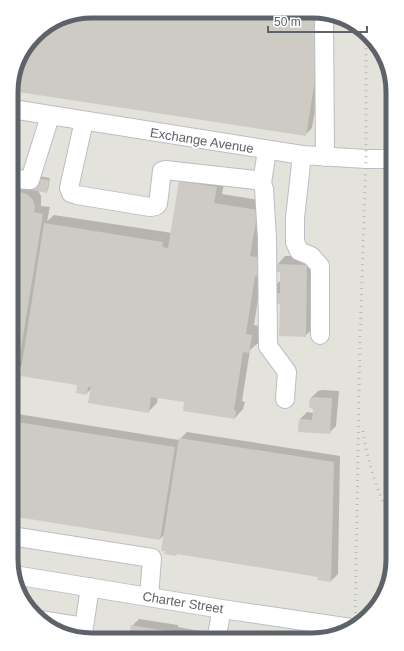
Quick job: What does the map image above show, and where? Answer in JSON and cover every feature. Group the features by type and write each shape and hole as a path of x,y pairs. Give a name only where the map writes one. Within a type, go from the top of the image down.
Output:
{"street":[{"path":"324,19 325,157"},
{"name":"Exchange Avenue","path":"18,111 302,156 386,159"},
{"path":"18,179 30,180 50,116"},
{"path":"84,121 69,188 71,193 77,196 150,207 156,206 158,204 162,171 166,170 256,180 262,183"},
{"path":"267,150 262,183 264,189 267,238 268,346 287,372 285,399"},
{"path":"302,156 295,218 295,242 299,251 311,256 320,266 320,335"},
{"path":"18,537 152,558 149,597"},
{"name":"Charter Street","path":"20,576 222,609 342,627"},
{"path":"54,623 84,628 90,587"},
{"path":"217,633 222,609"}],"shaded area":[{"path":"82,19 322,19 341,24 357,33 371,47 380,63 385,77 386,92 386,564 382,583 374,600 357,618 341,627 327,632 312,633 82,632 63,627 47,618 33,604 24,588 19,574 18,564 19,82 24,63 30,51 43,36 68,22"}],"building":[{"path":"82,19 315,19 315,80 306,136 18,92 19,82 24,63 30,51 43,36 68,22"},
{"path":"35,178 49,180 47,193 32,190"},
{"path":"179,181 217,187 214,203 258,210 250,256 263,258 260,277 255,276 246,334 252,335 249,353 243,352 234,410 236,411 235,419 183,411 184,402 151,397 149,413 88,403 91,387 88,387 87,395 76,393 77,385 20,376 44,223 163,242 162,247 168,248"},
{"path":"18,192 27,194 33,200 35,207 34,212 43,214 18,367"},
{"path":"276,264 307,265 306,337 279,336 280,304 272,304 272,287 277,287 277,293 280,293 280,272 275,272"},
{"path":"310,398 332,398 330,434 298,432 299,419 312,420 313,409 309,407"},
{"path":"18,422 175,447 160,540 18,517"},
{"path":"179,438 334,462 331,582 317,580 318,577 177,554 176,556 164,554 165,551 161,551"},
{"path":"131,625 172,632 172,633 129,633"}],"railway":[{"path":"355,619 360,337 366,159 366,42"},
{"path":"363,431 374,478 386,509"}]}
